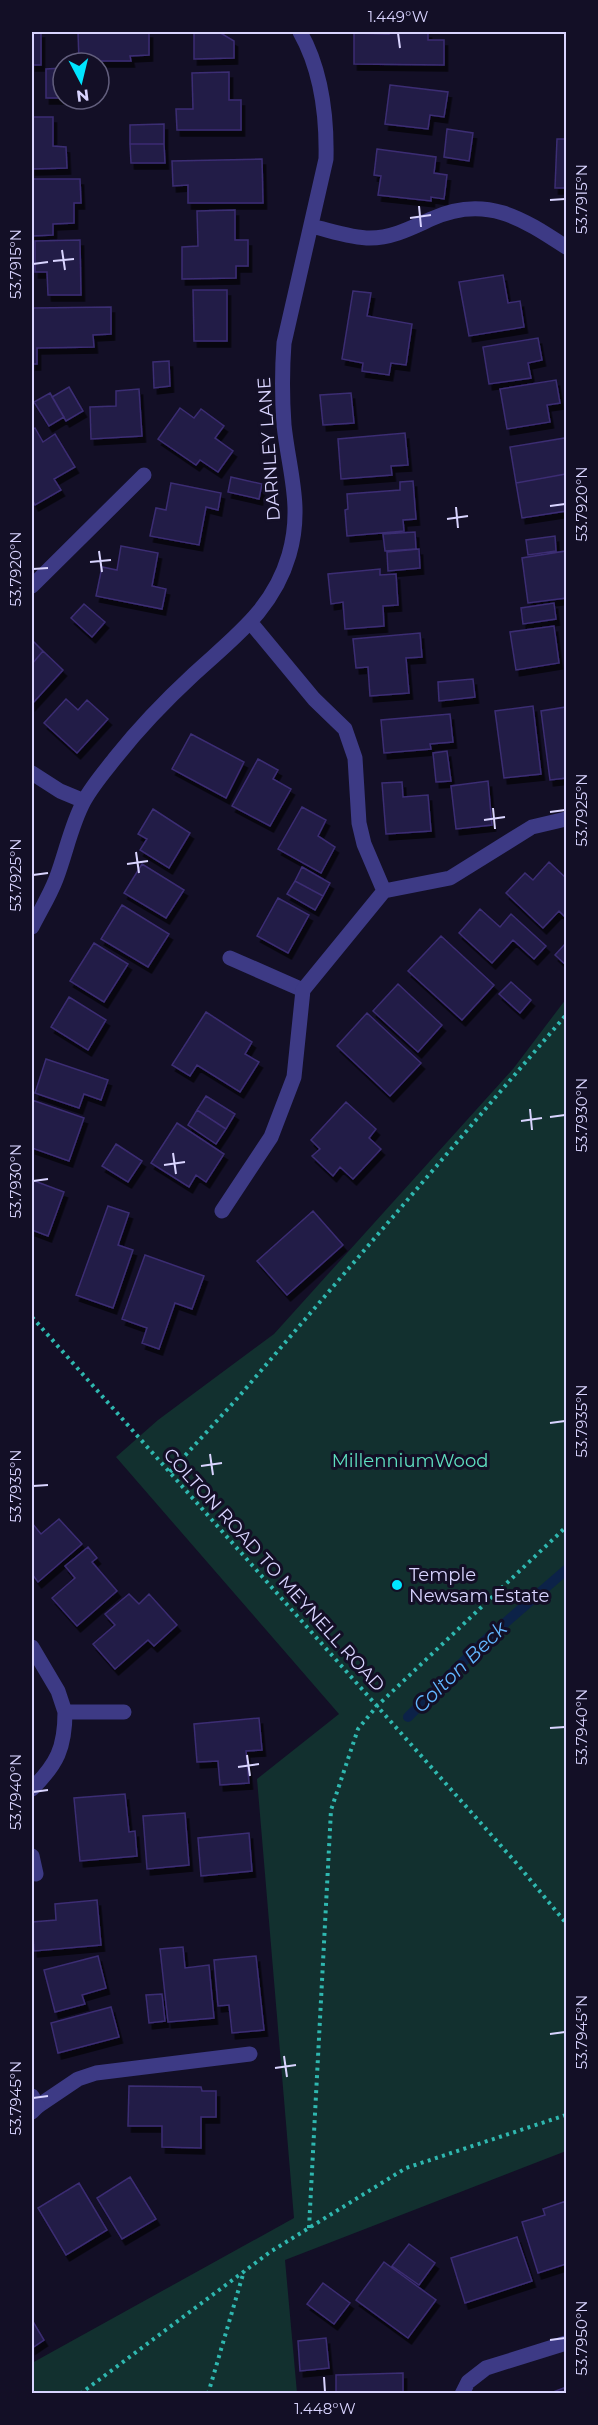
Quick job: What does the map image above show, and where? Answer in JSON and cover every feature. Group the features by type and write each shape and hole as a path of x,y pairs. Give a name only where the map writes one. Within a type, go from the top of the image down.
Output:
{"street":[{"name":"DARNLEY LANE","path":"32,927 56,881 84,801 117,755 192,676 250,623 267,603 289,556 294,531 295,496 284,425 282,370 285,343 326,159 327,129 324,99 316,69 300,32"},
{"path":"311,226 369,238 412,229 455,211 480,208 504,212 526,222 567,247"},
{"path":"32,586 144,475"},
{"path":"250,623 314,699 345,729 355,759 359,823 364,844 384,891"},
{"path":"32,773 60,791 84,801"},
{"path":"222,1211 271,1137 294,1077 303,990 384,891 450,878 532,827 567,819"},
{"path":"230,958 303,990"},
{"path":"32,1647 58,1691 65,1712 65,1735 58,1756 46,1775 32,1789"},
{"path":"65,1712 124,1712"},
{"path":"32,1856 36,1874"},
{"path":"34,2104 78,2079 96,2073 250,2055"},
{"path":"462,2394 468,2382 486,2368 567,2343"}],"path":[{"path":"169,1472 235,1401 567,1015"},
{"name":"COLTON ROAD TO MEYNELL ROAD","path":"32,1317 567,1923"},
{"path":"309,2228 331,1810 358,1729 377,1706 567,1527"},
{"path":"80,2394 244,2271 406,2168 567,2115"},
{"path":"208,2394 244,2271"}],"green space":[{"name":"Temple Newsam Estate","path":"566,999 566,2151 285,2260 297,2393 32,2393 32,2363 294,2218 257,1779 339,1714 116,1457 158,1420 274,1334 513,1069"}],"building":[{"path":"32,32 41,32 41,65 32,65"},
{"path":"78,32 149,32 149,55 130,56 131,61 111,61 111,51 79,51"},
{"path":"194,32 219,32 234,41 234,58 194,59"},
{"path":"389,32 428,32 428,40 444,40 444,65 354,64 354,33 389,34"},
{"path":"46,69 51,69 51,98 46,98"},
{"path":"229,72 229,100 241,100 241,130 177,130 176,109 193,109 192,73"},
{"path":"390,85 448,92 444,117 430,115 428,129 385,124"},
{"path":"32,117 53,117 53,146 66,147 67,168 32,169"},
{"path":"164,124 164,144 130,144 130,125"},
{"path":"447,129 473,133 469,161 444,157"},
{"path":"557,139 566,139 566,188 555,188"},
{"path":"130,144 164,144 165,163 131,163"},
{"path":"377,149 436,157 434,173 447,175 444,199 431,197 431,201 378,195 381,176 374,175"},
{"path":"262,159 263,203 188,203 188,185 173,186 172,161"},
{"path":"32,179 80,179 81,203 74,203 74,223 53,224 53,235 32,236"},
{"path":"235,210 235,240 248,240 248,266 236,266 236,278 182,279 182,247 198,246 197,211"},
{"path":"80,240 81,295 48,295 47,272 35,272 35,241"},
{"path":"503,275 508,303 520,301 524,327 469,336 459,282"},
{"path":"193,290 227,290 227,341 194,341"},
{"path":"353,291 371,293 367,316 412,324 406,365 391,363 389,375 362,371 363,363 342,359"},
{"path":"111,307 111,334 93,335 94,347 37,348 37,364 32,364 32,308"},
{"path":"538,338 542,360 528,363 531,378 489,384 483,347"},
{"path":"169,361 170,386 154,388 153,362"},
{"path":"556,380 560,403 547,405 550,422 507,429 500,389"},
{"path":"69,387 83,411 66,421 52,397"},
{"path":"139,389 142,436 91,439 90,407 116,406 116,391"},
{"path":"50,393 64,417 49,426 34,402"},
{"path":"351,393 354,423 323,425 320,395"},
{"path":"180,408 194,418 201,409 224,426 215,438 233,451 218,472 200,460 196,465 158,439"},
{"path":"35,428 43,442 55,434 75,467 54,479 61,490 35,505 32,499 32,430"},
{"path":"405,433 408,465 391,466 392,475 341,479 338,439"},
{"path":"565,438 566,474 516,483 510,447"},
{"path":"566,474 566,511 522,518 516,483"},
{"path":"231,477 262,484 259,499 228,492"},
{"path":"413,481 416,519 403,520 404,531 347,536 345,510 348,509 347,494 400,490 400,482"},
{"path":"171,483 221,493 218,510 206,507 199,545 150,536 156,508 166,510"},
{"path":"415,532 416,549 385,551 383,534"},
{"path":"555,536 556,551 528,555 526,540"},
{"path":"121,546 158,553 152,586 166,589 162,609 96,596 102,567 117,570"},
{"path":"419,549 420,568 388,571 387,552"},
{"path":"566,551 566,598 528,603 522,558"},
{"path":"380,569 380,575 396,574 398,605 383,606 384,626 345,629 343,602 331,604 328,574"},
{"path":"554,603 556,619 523,624 521,608"},
{"path":"84,604 105,622 92,637 71,618"},
{"path":"554,626 559,663 516,670 510,632"},
{"path":"420,633 422,657 406,658 409,693 370,696 368,667 356,668 353,639"},
{"path":"32,640 43,651 32,664"},
{"path":"43,651 63,670 32,704 32,664"},
{"path":"473,679 475,697 439,701 438,682"},
{"path":"66,699 78,710 87,700 108,719 77,753 44,723"},
{"path":"533,706 541,774 504,778 495,711"},
{"path":"566,707 566,778 550,780 541,711"},
{"path":"450,714 453,742 430,744 431,749 384,753 381,720"},
{"path":"191,734 244,762 226,798 172,769"},
{"path":"447,751 451,781 436,782 433,753"},
{"path":"258,759 278,770 273,779 291,789 270,826 232,806"},
{"path":"488,781 492,825 456,829 451,786"},
{"path":"402,782 403,797 428,795 431,831 386,834 382,783"},
{"path":"302,807 326,820 318,836 335,847 321,873 278,849"},
{"path":"153,809 190,833 169,868 140,850 147,839 138,834"},
{"path":"549,862 566,878 566,915 565,917 559,911 543,928 506,893 525,873 533,880"},
{"path":"142,864 184,890 166,918 124,893"},
{"path":"302,867 330,883 323,896 295,881"},
{"path":"295,881 323,896 315,910 287,894"},
{"path":"278,898 309,915 288,953 257,936"},
{"path":"122,905 169,934 148,967 101,939"},
{"path":"480,909 500,927 511,914 546,946 534,959 513,940 492,963 459,933"},
{"path":"441,936 494,985 462,1020 408,971"},
{"path":"94,943 128,964 104,1002 70,981"},
{"path":"566,943 566,965 555,955"},
{"path":"511,982 531,1000 520,1013 499,994"},
{"path":"398,984 442,1025 418,1052 373,1011"},
{"path":"69,997 106,1020 88,1050 51,1027"},
{"path":"206,1012 252,1042 245,1054 259,1062 240,1092 197,1065 190,1076 172,1065"},
{"path":"367,1013 421,1063 390,1096 337,1046"},
{"path":"46,1059 108,1080 101,1100 84,1094 79,1108 35,1093"},
{"path":"206,1096 235,1114 226,1129 197,1110"},
{"path":"32,1100 84,1118 69,1161 32,1148"},
{"path":"346,1102 376,1129 369,1138 381,1149 353,1179 340,1167 333,1176 312,1156 320,1149 311,1140"},
{"path":"197,1110 226,1129 216,1144 188,1125"},
{"path":"177,1123 224,1154 206,1182 196,1175 189,1187 151,1163"},
{"path":"116,1144 142,1161 128,1182 102,1166"},
{"path":"32,1180 64,1192 48,1236 32,1230"},
{"path":"108,1206 129,1213 118,1245 133,1250 113,1308 76,1295"},
{"path":"313,1211 343,1245 287,1295 257,1261"},
{"path":"145,1255 204,1276 192,1309 175,1303 159,1349 142,1343 147,1328 122,1319"},
{"path":"59,1519 82,1544 38,1582 32,1574 32,1523 41,1534"},
{"path":"88,1547 97,1558 92,1562 117,1591 77,1626 52,1598 75,1578 65,1566"},
{"path":"129,1594 139,1604 149,1594 177,1625 154,1646 148,1640 115,1669 93,1644 115,1625 105,1614"},
{"path":"259,1718 262,1750 246,1751 249,1783 220,1785 218,1761 197,1762 194,1724"},
{"path":"125,1794 129,1832 135,1831 137,1856 80,1861 74,1798"},
{"path":"185,1813 189,1865 147,1869 143,1816"},
{"path":"249,1833 252,1871 201,1876 198,1838"},
{"path":"97,1900 101,1945 34,1951 32,1922 56,1920 55,1904"},
{"path":"183,1947 185,1968 209,1965 214,2018 168,2022 160,1949"},
{"path":"98,1956 106,1988 82,1995 85,2004 55,2012 44,1970"},
{"path":"256,1956 264,2030 232,2033 229,2005 218,2006 214,1960"},
{"path":"162,1994 165,2021 149,2023 146,1995"},
{"path":"111,2007 119,2037 58,2053 51,2023"},
{"path":"129,2086 201,2087 202,2091 216,2091 216,2117 201,2117 201,2148 162,2147 162,2126 128,2126"},
{"path":"130,2177 156,2219 122,2239 97,2198"},
{"path":"79,2183 107,2230 66,2255 38,2208"},
{"path":"566,2201 566,2264 538,2273 522,2222 545,2215 543,2209"},
{"path":"517,2237 532,2281 465,2303 451,2258"},
{"path":"409,2244 435,2263 419,2285 392,2266"},
{"path":"384,2262 436,2300 408,2338 356,2300"},
{"path":"323,2283 350,2303 334,2324 307,2304"},
{"path":"32,2320 44,2340 32,2348"},
{"path":"326,2338 329,2368 300,2371 298,2341"},
{"path":"403,2373 403,2394 336,2394 336,2375"},
{"path":"566,2387 566,2394 548,2394"}],"waterway":[{"name":"Colton Beck","path":"408,1717 481,1644 566,1570"}],"place":[{"name":"Temple Newsam Estate","path":"397,1585"}],"park label":[{"name":"MillenniumWood","path":"410,1461"}]}
